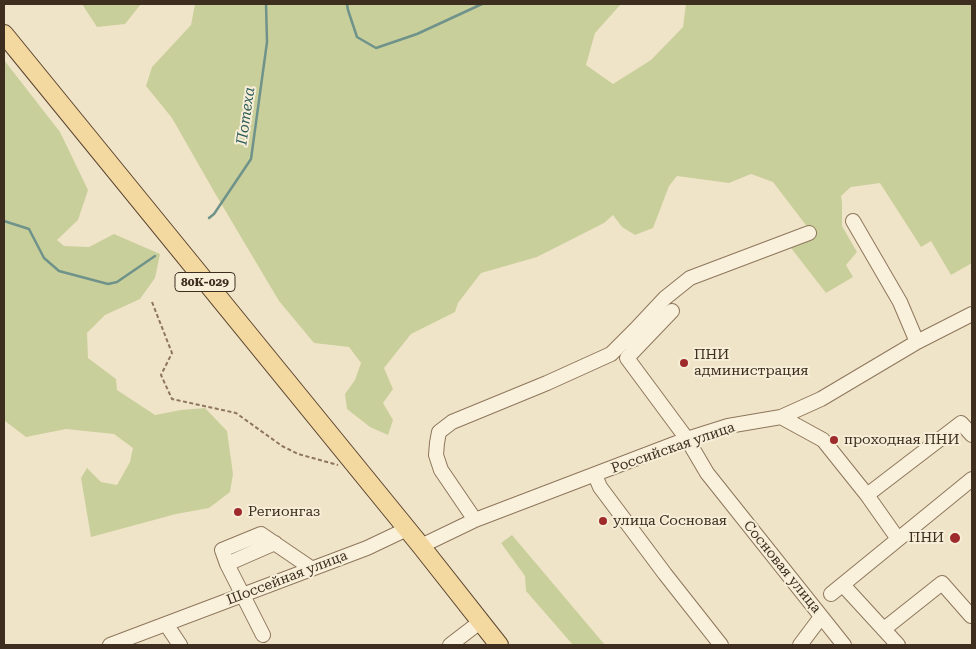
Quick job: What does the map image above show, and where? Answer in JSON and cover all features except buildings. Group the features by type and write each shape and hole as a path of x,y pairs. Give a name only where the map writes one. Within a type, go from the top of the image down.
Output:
{"main road":[{"name":"80К-029","path":"4,34 421,546 499,645"}],"street":[{"path":"853,221 900,302 917,342"},
{"path":"475,520 441,470 436,455 439,432 452,422 611,354 665,298 690,278 809,233"},
{"name":"Сосновая улица","path":"672,311 627,358 687,439 707,473 844,645"},
{"name":"Российская улица","path":"421,546 475,520 687,439 728,426 781,418 821,399 917,342 972,314"},
{"path":"781,418 822,440 867,495 898,539"},
{"path":"867,495 961,422 972,435"},
{"path":"595,475 600,487 659,566 722,645"},
{"path":"831,594 972,479"},
{"name":"Шоссейная улица","path":"110,645 367,548 407,529"},
{"path":"264,635 227,564 275,543 311,568"},
{"path":"884,629 942,583 971,616"},
{"path":"843,585 898,645"},
{"path":"800,645 822,617"},
{"path":"450,645 480,622"},
{"path":"166,624 180,645"}],"path":[{"path":"152,302 172,352 161,375 172,399 236,413 282,446 298,454 347,468 353,463"}],"green space":[{"path":"82,4 141,4 125,24 97,27"},
{"path":"195,4 621,4 595,33 586,65 613,84 651,60 683,27 686,4 972,4 972,263 951,275 931,241 921,247 880,183 851,187 841,196 842,226 857,252 846,265 853,277 826,293 791,248 815,237 773,182 751,174 729,183 677,176 669,186 653,228 635,235 622,227 613,215 604,223 537,257 481,273 458,303 455,312 411,334 384,368 393,389 383,403 393,420 388,435 370,427 347,409 345,394 355,380 361,363 349,347 314,343 279,301 172,118 146,86 152,67 191,25"},
{"path":"4,60 60,132 88,190 78,220 57,240 64,246 89,247 114,234 160,254 155,278 140,299 105,315 87,333 88,358 116,379 117,390 155,415 205,408 227,431 233,474 230,492 209,508 176,514 91,537 81,478 87,468 101,482 117,485 130,462 133,448 114,434 66,429 26,437 5,421"},
{"path":"512,535 605,645 573,645 526,591 525,576 501,543"}],"waterway":[{"name":"Потеха","path":"209,218 214,214 251,159 267,42 266,4"},
{"name":"Потеха","path":"347,4 357,37 376,48 417,34 482,4"},
{"name":"Потеха","path":"4,221 29,229 44,258 59,271 108,284 117,282 155,256"}],"place":[{"name":"ПНИ администрация","path":"684,363"},
{"name":"проходная ПНИ","path":"834,440"},
{"name":"Регионгаз","path":"238,512"},
{"name":"улица Сосновая","path":"603,521"},
{"name":"ПНИ","path":"955,538"}]}
